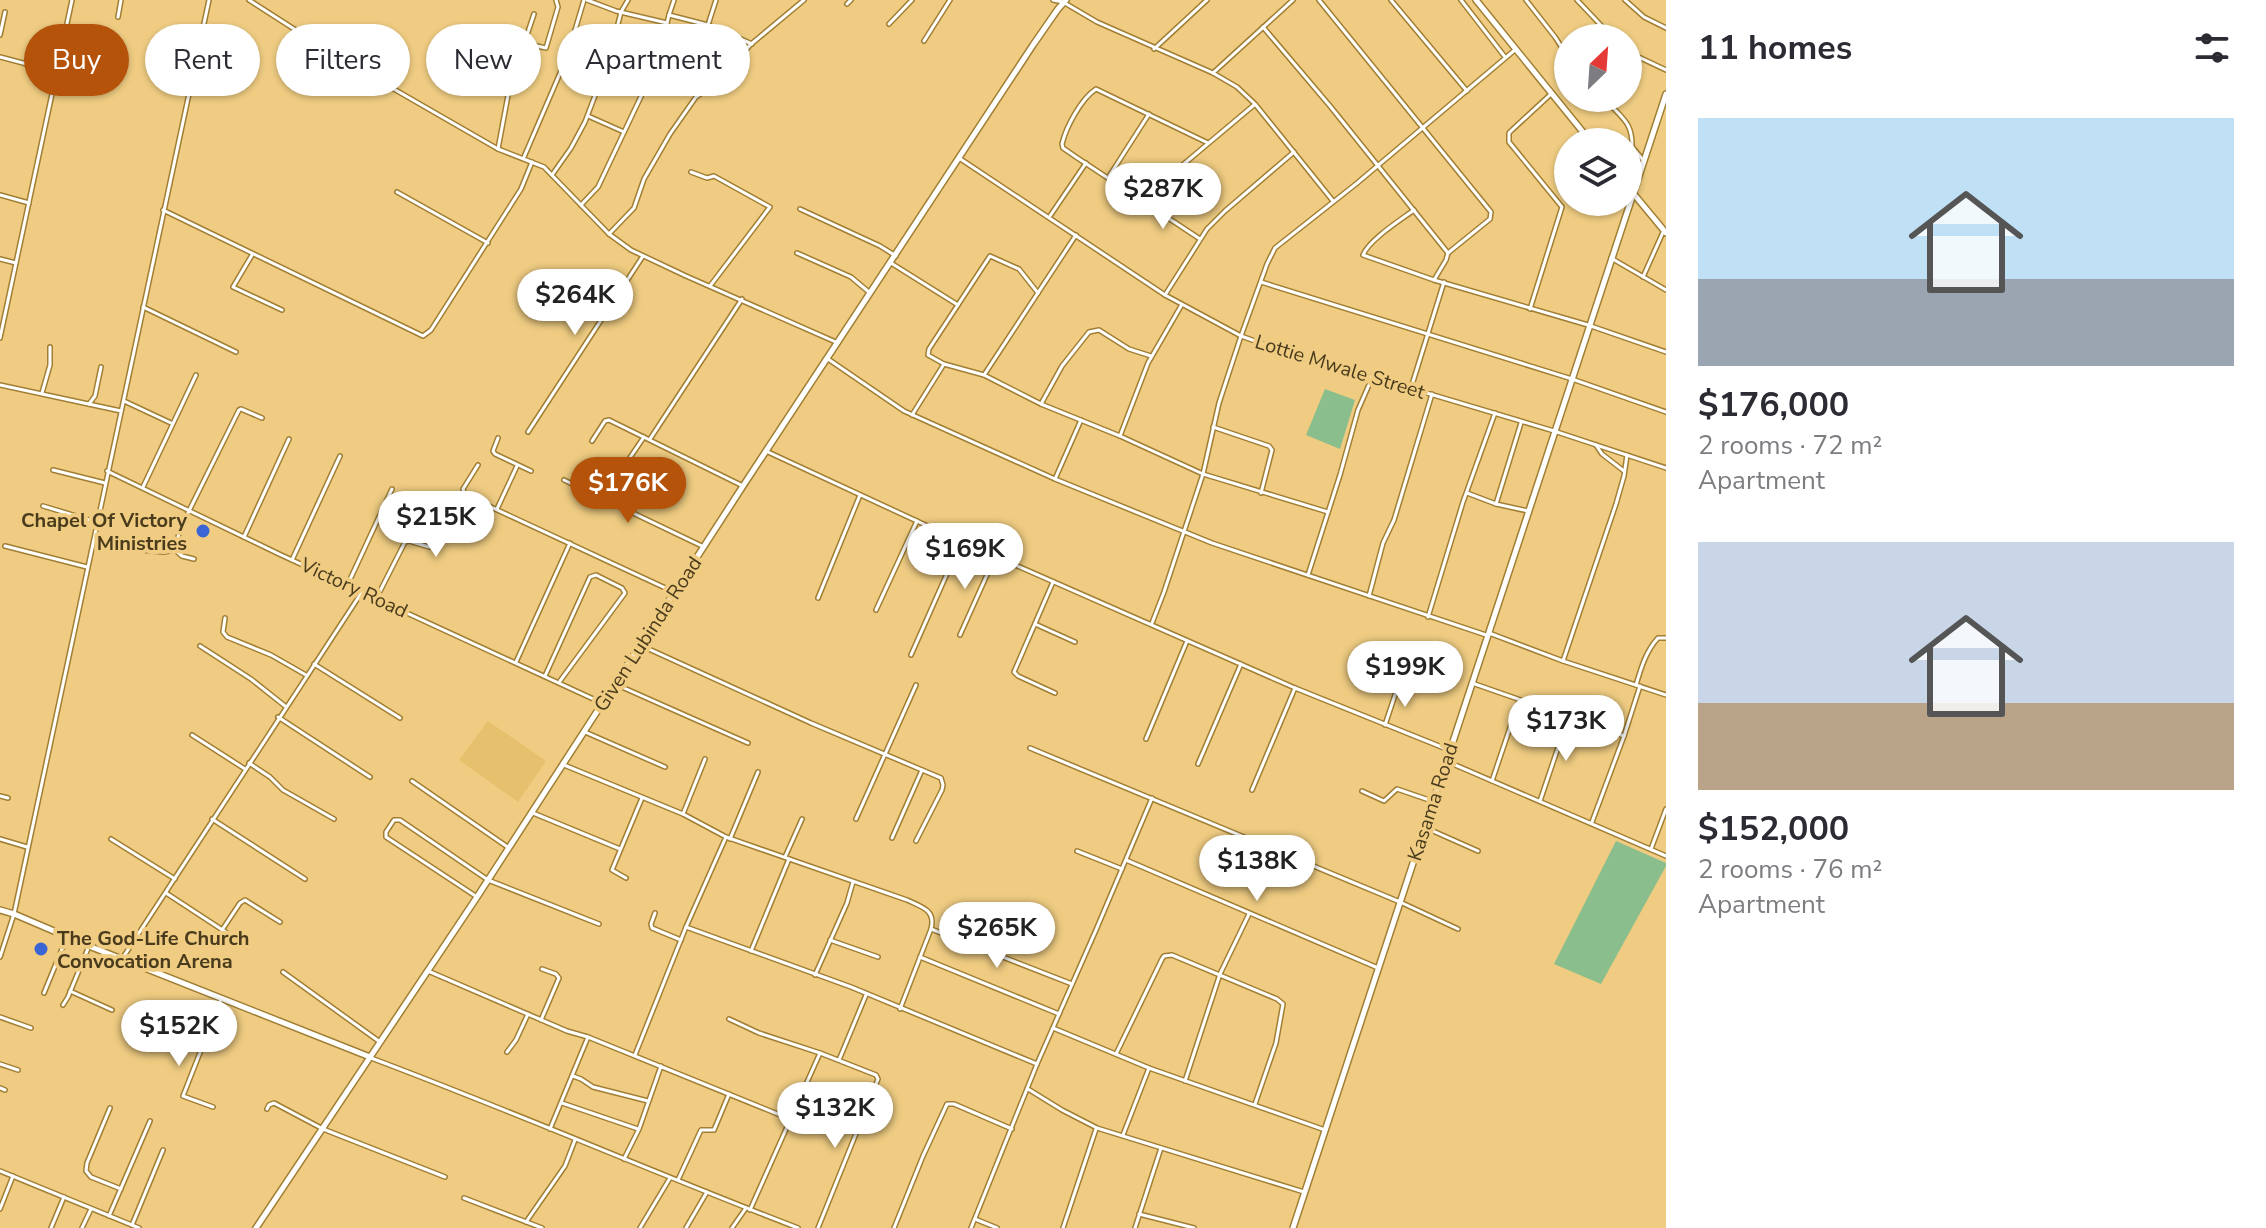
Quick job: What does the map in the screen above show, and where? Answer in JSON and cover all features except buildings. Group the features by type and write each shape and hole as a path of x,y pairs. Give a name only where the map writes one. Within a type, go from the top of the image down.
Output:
{"street":[{"path":"67,24 72,0"},
{"path":"118,17 121,0"},
{"path":"0,957 14,914 209,0"},
{"path":"249,0 333,54 498,149 544,167 609,234 643,256 838,343"},
{"path":"541,47 546,48 558,7 556,0"},
{"path":"523,158 567,57 585,0 667,23"},
{"path":"552,175 588,116 610,56 621,12 628,0"},
{"path":"581,205 598,187 662,51 674,0"},
{"path":"708,24 716,0"},
{"path":"609,234 634,208 644,179 696,97 722,79 752,44 804,0"},
{"path":"889,24 912,0"},
{"path":"924,41 950,0"},
{"path":"1053,0 1065,1 1097,22 1213,73 1237,87 1255,104 1333,201"},
{"path":"1154,49 1207,0"},
{"path":"1213,73 1293,0"},
{"path":"1319,0 1491,212 1490,219 1448,253 1434,280"},
{"path":"1391,0 1467,91"},
{"path":"1461,0 1506,58"},
{"path":"1476,0 1580,128"},
{"path":"1526,0 1554,36"},
{"path":"1577,0 1600,24"},
{"path":"1625,0 1644,17 1666,28"},
{"name":"Given Lubinda Road","path":"256,1228 533,813 743,486 1065,1"},
{"path":"0,35 5,12"},
{"path":"531,24 534,14"},
{"path":"669,15 704,24"},
{"path":"1263,27 1448,253"},
{"path":"1151,625 1203,474 1213,427 1241,336 1275,248 1516,49"},
{"path":"0,57 24,63"},
{"path":"1642,59 1666,70"},
{"path":"1200,239 1063,148 1062,144 1076,113 1091,91 1096,89 1208,143"},
{"path":"1530,309 1562,207 1509,142 1509,137 1512,130 1552,94"},
{"name":"Kasama Road","path":"1642,167 1666,94"},
{"path":"0,338 52,96"},
{"path":"498,149 508,96"},
{"path":"1141,200 1255,104"},
{"path":"1617,112 1633,132 1632,147 1644,161"},
{"path":"1108,178 1149,114"},
{"path":"588,116 625,132"},
{"path":"1165,295 1200,239 1225,211 1294,152"},
{"name":"Lottie Mwale Street","path":"959,158 1181,306 1241,336 1307,360 1432,394 1666,468"},
{"path":"163,210 423,336 431,330 488,243 521,189 532,161"},
{"path":"1050,218 1086,163"},
{"path":"691,172 707,178 714,176 770,207 710,286"},
{"path":"397,192 488,243"},
{"path":"0,195 29,203"},
{"path":"1643,205 1665,232 1643,277"},
{"path":"800,209 896,256"},
{"path":"1414,210 1362,254 1434,280 1588,325 1666,352"},
{"name":"Kasama Road","path":"1293,1228 1624,216"},
{"path":"984,375 1076,235"},
{"path":"253,253 233,287 282,310"},
{"path":"797,253 851,277 871,293"},
{"path":"528,432 643,256"},
{"path":"1038,293 1019,269 992,256 928,351 930,356 944,364 984,375 1041,404 1203,474 1328,512"},
{"path":"1611,258 1666,290"},
{"path":"0,259 16,264"},
{"path":"891,263 958,305"},
{"path":"1261,282 1572,379 1666,412"},
{"path":"1411,388 1444,282"},
{"path":"650,439 742,299"},
{"path":"1120,436 1151,356 1181,306"},
{"path":"143,307 236,352"},
{"path":"1041,404 1062,366 1089,332 1099,330 1129,349 1151,356"},
{"path":"42,393 50,365 50,347"},
{"path":"828,359 912,415 1055,479 1183,531 1428,617 1488,634 1666,695"},
{"path":"912,415 944,364"},
{"path":"89,404 95,396 101,367"},
{"path":"143,487 196,375"},
{"path":"1308,575 1358,410 1373,377"},
{"path":"0,385 122,411"},
{"path":"1369,596 1383,543 1394,520 1432,394"},
{"path":"124,401 173,423"},
{"path":"175,550 180,529 239,410 262,418"},
{"path":"1428,617 1495,413"},
{"path":"592,441 605,421 609,420 743,486"},
{"path":"1055,479 1081,420"},
{"path":"1496,504 1521,422"},
{"path":"1213,427 1269,446 1272,450 1261,493"},
{"path":"629,459 644,437"},
{"path":"498,438 494,453 531,471"},
{"path":"244,537 289,439"},
{"path":"1596,445 1602,454 1624,471"},
{"path":"767,451 995,557 1295,688 1449,750"},
{"path":"1563,661 1616,504 1627,455"},
{"path":"292,560 340,456"},
{"path":"478,465 463,493 674,592"},
{"path":"497,509 518,465"},
{"path":"53,470 105,483"},
{"name":"Victory Road","path":"107,471 602,703"},
{"path":"564,480 704,547"},
{"path":"347,586 392,489"},
{"path":"1467,493 1528,511"},
{"path":"818,598 860,495"},
{"path":"376,599 405,542 429,547 448,524 465,525 480,503"},
{"path":"43,506 96,522"},
{"path":"876,610 917,521"},
{"path":"911,655 961,542"},
{"path":"516,662 570,543"},
{"path":"5,546 87,567"},
{"path":"141,550 175,550"},
{"path":"175,550 182,556 194,559"},
{"path":"960,635 995,557"},
{"path":"545,676 590,577 596,575 622,588 625,593 559,682"},
{"path":"1053,582 1014,672 1055,693"},
{"path":"122,959 362,592"},
{"path":"225,618 223,632 227,637 271,655 306,675"},
{"path":"1035,624 1075,642"},
{"path":"1592,824 1624,736 1643,663 1658,638 1666,638"},
{"path":"1146,739 1187,641"},
{"path":"640,645 941,778 943,785 916,841"},
{"path":"200,646 251,679 285,706"},
{"path":"314,664 400,718"},
{"path":"1198,764 1241,664"},
{"path":"1385,725 1399,683"},
{"path":"1472,683 1624,736"},
{"path":"615,684 748,743"},
{"path":"856,819 916,685"},
{"path":"1252,790 1295,688"},
{"path":"1492,781 1519,701"},
{"path":"278,717 370,777"},
{"path":"1540,801 1568,718"},
{"path":"585,732 665,767"},
{"path":"192,735 245,769"},
{"path":"1030,748 1458,929"},
{"path":"683,814 705,759"},
{"path":"1446,761 1666,856"},
{"path":"249,763 273,778 283,790 334,819"},
{"path":"564,765 683,814 728,838 923,907 933,917 931,929 900,1009"},
{"path":"892,838 922,770"},
{"path":"634,1055 686,927 758,772"},
{"path":"412,781 509,848"},
{"path":"1362,791 1384,801 1397,789 1432,801"},
{"path":"0,796 8,798"},
{"path":"626,878 612,870 642,798"},
{"path":"971,1228 1037,1064 1152,798"},
{"path":"1651,849 1666,809"},
{"path":"533,813 620,849"},
{"path":"212,819 305,879"},
{"path":"751,951 802,819"},
{"path":"477,897 386,837 394,820 400,820 488,880 599,924"},
{"path":"1424,827 1478,851"},
{"path":"0,839 28,847"},
{"path":"111,839 175,879"},
{"path":"1077,851 1122,869"},
{"path":"1126,860 1378,968"},
{"path":"815,975 847,903 853,881"},
{"path":"166,893 247,946"},
{"path":"222,930 245,900 280,922"},
{"path":"0,910 484,1100 623,1160 798,1228"},
{"path":"655,913 652,928 682,940"},
{"path":"1185,1081 1220,974 1249,914"},
{"path":"686,927 851,987 1037,1064"},
{"path":"931,929 1072,984"},
{"path":"44,993 67,937"},
{"path":"830,940 878,957"},
{"path":"63,1005 89,946"},
{"path":"1116,1054 1164,956 1172,955 1283,1004 1276,1043 1255,1104"},
{"path":"920,957 1059,1014"},
{"path":"541,1020 559,978 542,969"},
{"path":"428,971 541,1020 790,1119"},
{"path":"283,972 380,1042"},
{"path":"70,991 112,1010"},
{"path":"839,1060 866,995"},
{"path":"213,1107 183,1096 221,999"},
{"path":"507,1052 528,1014"},
{"path":"0,1017 31,1028"},
{"path":"729,1019 759,1033 839,1060 876,1075 878,1079 818,1228"},
{"path":"1053,1028 1149,1068 1325,1130"},
{"path":"550,1130 588,1037"},
{"path":"732,1228 748,1209 820,1053"},
{"path":"0,1064 18,1070"},
{"path":"623,1160 639,1129 661,1066"},
{"path":"1123,1135 1149,1068"},
{"path":"573,1076 593,1087 650,1101"},
{"path":"1028,1089 1097,1128 1304,1192"},
{"path":"677,1181 699,1132 702,1129 714,1130 729,1094"},
{"path":"267,1109 274,1103 323,1129 445,1177"},
{"path":"562,1103 639,1129"},
{"path":"894,1228 947,1104 954,1104 1012,1129"},
{"path":"110,1108 86,1171 91,1177 121,1189"},
{"path":"109,1216 150,1121"},
{"path":"1063,1228 1097,1128"},
{"path":"526,1222 565,1166 575,1140"},
{"path":"1135,1228 1162,1147"},
{"path":"132,1225 163,1150"},
{"path":"0,1171 139,1228"},
{"path":"0,1209 13,1176"},
{"path":"640,1228 670,1178"},
{"path":"686,1228 707,1192"},
{"path":"51,1228 64,1197"},
{"path":"464,1198 542,1228"},
{"path":"82,1228 91,1209"},
{"path":"1139,1214 1194,1228"},
{"path":"975,1219 997,1228"}],"shaded area":[{"path":"488,721 546,761 518,802 459,760"}],"green space":[{"path":"1325,389 1355,400 1340,449 1306,435"},
{"path":"1616,841 1666,863 1666,866 1601,984 1554,964"}],"place":[{"name":"Chapel Of Victory Ministries","path":"203,531"},
{"name":"The God-Life Church Convocation Arena","path":"41,949"}]}
